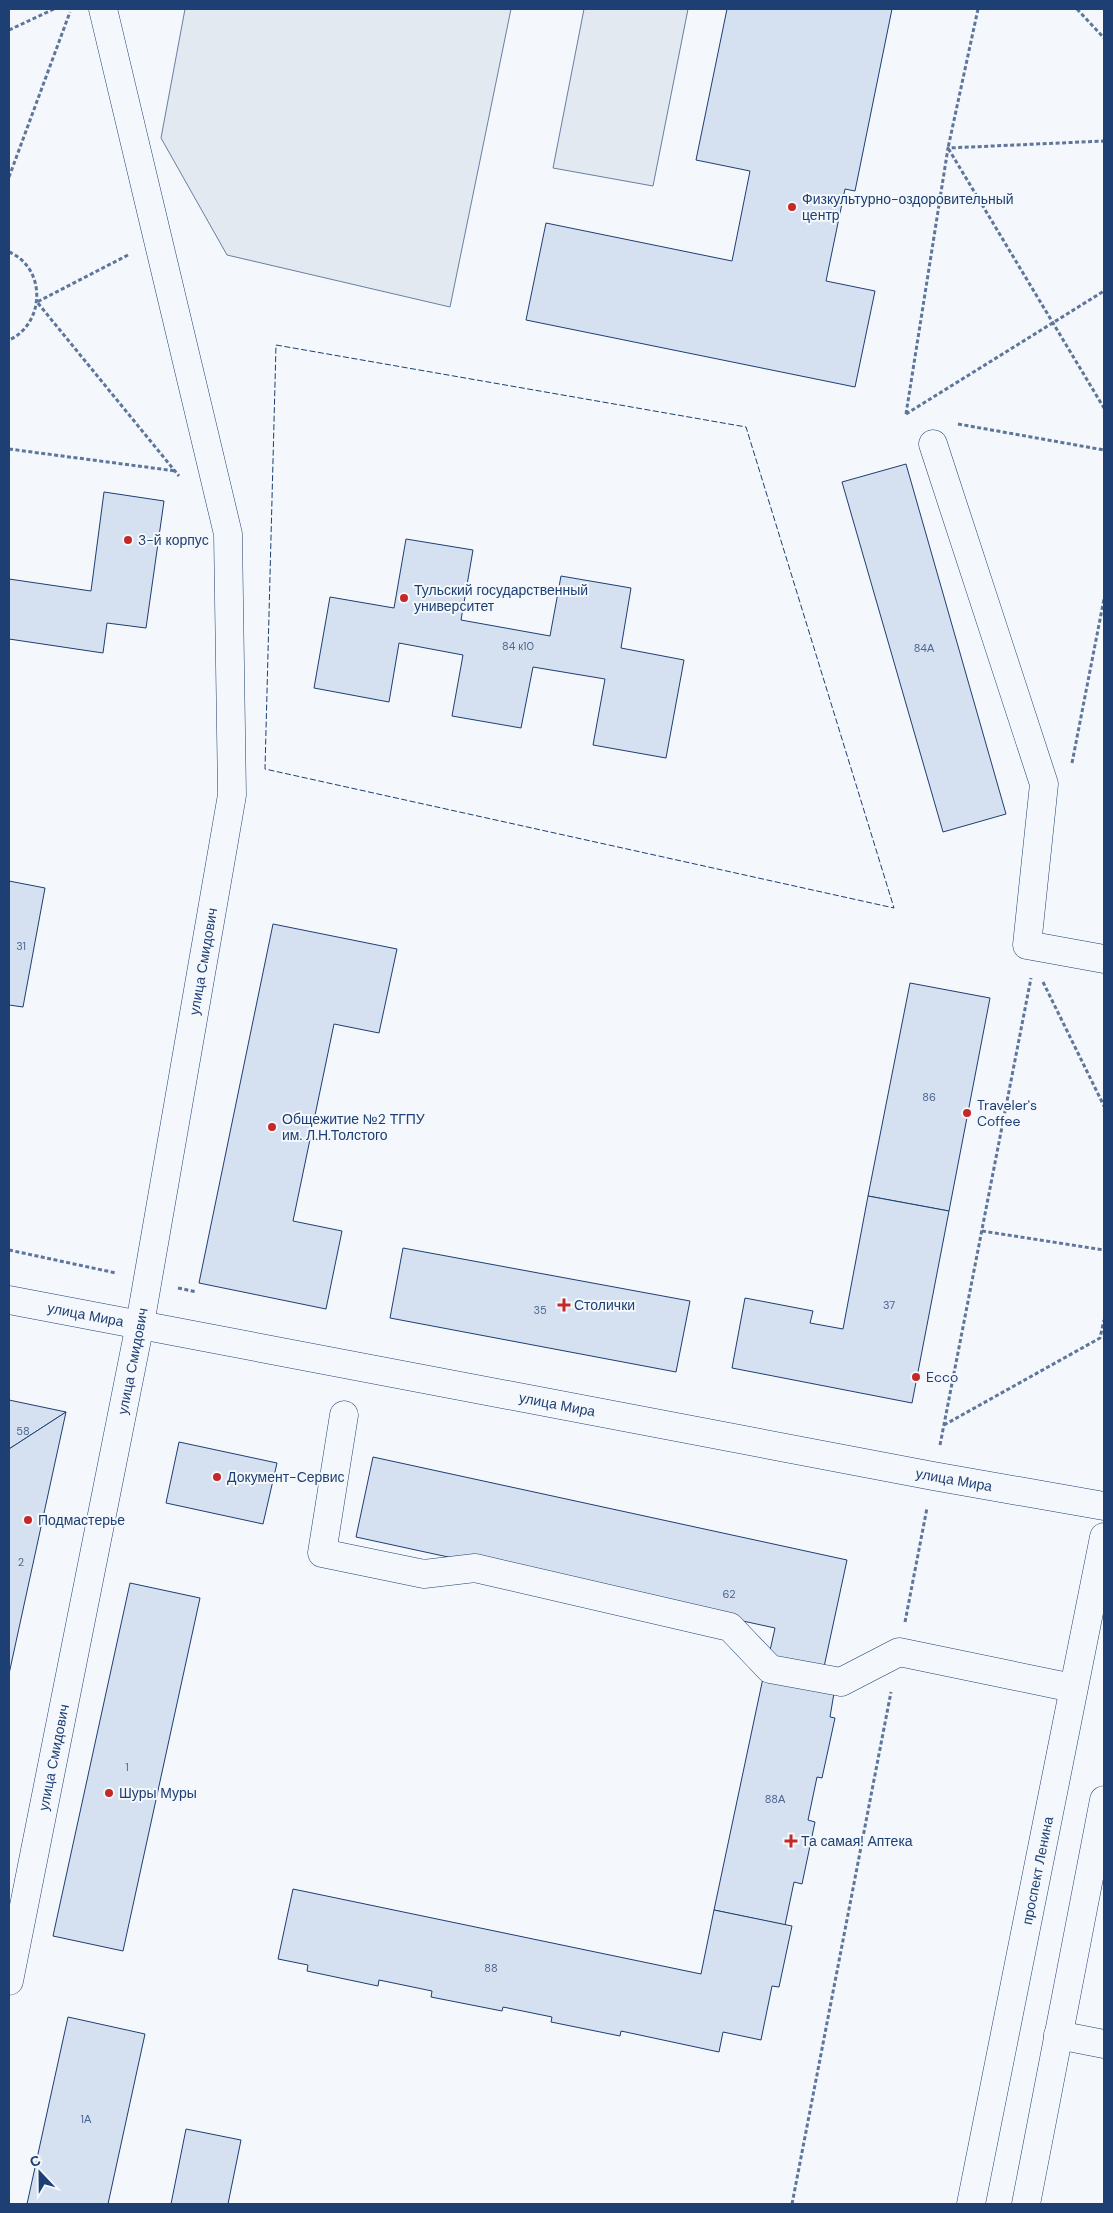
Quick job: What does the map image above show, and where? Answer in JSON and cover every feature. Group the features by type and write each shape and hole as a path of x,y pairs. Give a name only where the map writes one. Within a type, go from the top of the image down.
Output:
{"street":[{"name":"улица Смидович","path":"9,1980 140,1324 232,796 228,534 103,9"},
{"path":"933,444 1044,784 1027,945 1035,955 1104,959"},
{"name":"улица Мира","path":"9,1300 933,1476 1104,1506"},
{"path":"344,1415 322,1553 424,1574 475,1568 730,1627 770,1669 840,1682 899,1652 1073,1688"},
{"name":"проспект Ленина","path":"971,2204 1104,1537"},
{"path":"1026,2204 1104,1800"},
{"path":"1058,2035 1104,2044"}],"path":[{"path":"9,30 54,9"},
{"path":"9,177 71,9"},
{"path":"906,414 948,148 978,9"},
{"path":"1077,9 1104,38"},
{"path":"948,148 1104,141"},
{"path":"948,148 1104,408"},
{"path":"37,302 136,251 159,246"},
{"path":"9,252 23,262 32,274 37,287 37,302 33,316 26,328 9,340"},
{"path":"906,414 1104,290"},
{"path":"37,302 181,478"},
{"path":"906,414 915,416"},
{"path":"953,423 1104,450"},
{"path":"9,449 176,472"},
{"path":"1070,772 1104,599"},
{"path":"1035,955 1104,1106"},
{"path":"792,2204 1035,955"},
{"path":"982,1230 1104,1250"},
{"path":"9,1250 116,1273"},
{"path":"944,1426 1100,1338 1104,1320"}],"shaded area":[{"path":"185,9 511,9 450,307 227,255 161,138"},
{"path":"584,9 688,9 653,186 553,168"}],"building":[{"name":"Физкультурно-оздоровительный центр","path":"727,9 892,9 855,191 845,189 826,281 875,291 855,387 526,320 546,223 732,261 750,171 696,160"},
{"path":"906,464 1006,814 943,832 842,482"},
{"name":"3-й корпус","path":"104,492 164,501 146,628 107,623 103,653 9,639 9,579 91,591"},
{"path":"406,539 473,550 461,620 550,636 561,576 631,588 621,648 684,660 666,758 593,745 605,679 533,667 521,728 452,716 463,655 399,643 389,702 314,688 330,597 394,608"},
{"path":"9,881 45,888 23,1007 9,1005"},
{"name":"Общежитие №2 ТГПУ им. Л.Н.Толстого","path":"273,924 397,949 379,1033 334,1024 293,1221 342,1231 326,1309 199,1283"},
{"path":"910,983 990,998 949,1211 868,1196"},
{"path":"868,1196 949,1211 912,1403 732,1368 745,1298 813,1311 810,1323 843,1329"},
{"path":"403,1248 690,1301 676,1372 390,1318"},
{"path":"9,1400 66,1412 9,1449"},
{"path":"66,1412 9,1674 9,1449"},
{"path":"179,1442 277,1463 263,1524 166,1503"},
{"path":"373,1457 847,1560 824,1667 769,1655 775,1628 356,1537"},
{"path":"130,1583 200,1598 123,1951 53,1936"},
{"path":"763,1678 834,1693 830,1717 835,1718 822,1778 817,1777 808,1820 815,1822 802,1884 794,1882 785,1925 714,1910"},
{"path":"293,1889 701,1974 714,1910 792,1926 779,1987 772,1986 761,2040 723,2032 719,2052 621,2031 620,2036 551,2022 552,2017 503,2007 502,2011 431,1997 432,1991 379,1980 378,1986 307,1971 308,1965 278,1959"},
{"path":"68,2017 145,2034 108,2204 27,2204"},
{"path":"186,2129 241,2140 228,2204 171,2204"}],"fence":[{"path":"276,345 746,427 894,908 265,769 276,345"}],"place":[{"name":"Физкультурно-оздоровительный центр","path":"792,207"},
{"name":"3-й корпус","path":"128,540"},
{"name":"Тульский государственный университет","path":"404,598"},
{"name":"Traveler's Coffee","path":"967,1113"},
{"name":"Общежитие №2 ТГПУ им. Л.Н.Толстого","path":"272,1127"},
{"name":"Столички","path":"564,1305"},
{"name":"Ecco","path":"916,1377"},
{"name":"Документ-Сервис","path":"217,1477"},
{"name":"Подмастерье","path":"28,1520"},
{"name":"Шуры Муры","path":"109,1793"},
{"name":"Та самая! Аптека","path":"791,1841"}]}
